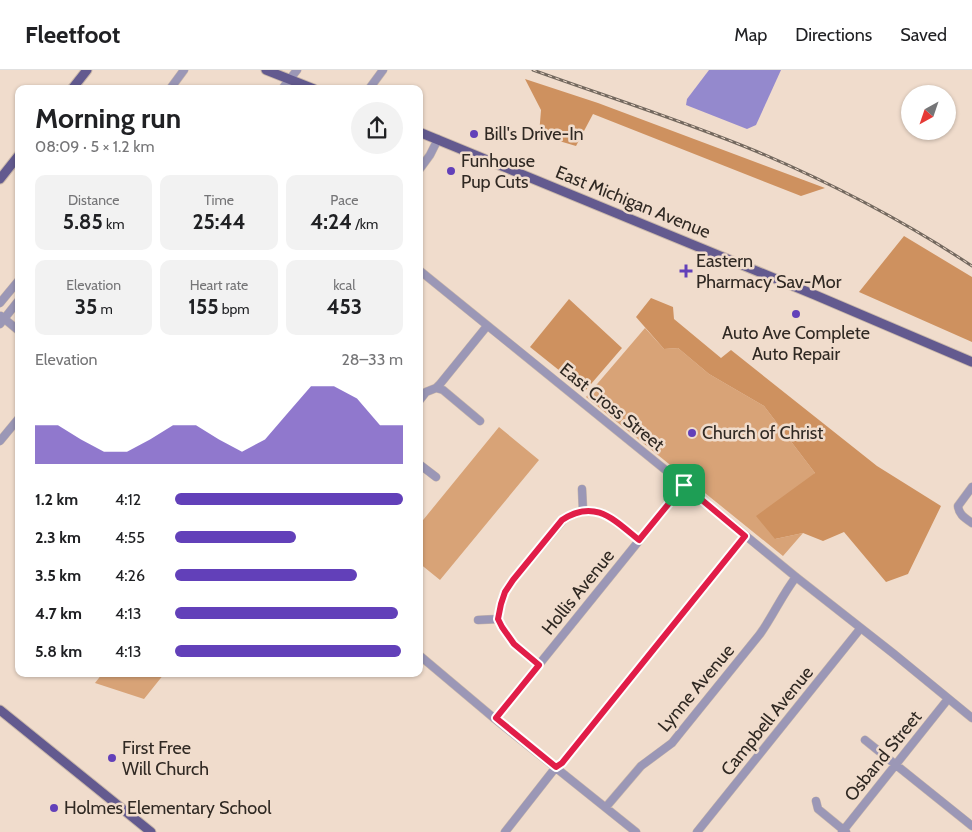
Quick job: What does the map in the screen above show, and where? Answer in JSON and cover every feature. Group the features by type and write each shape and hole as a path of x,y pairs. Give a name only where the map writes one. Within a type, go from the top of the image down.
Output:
{"main road":[{"path":"75,85 87,70"},
{"path":"266,70 303,85"},
{"name":"East Michigan Avenue","path":"423,133 815,295 972,362"},
{"path":"0,179 15,160"},
{"path":"0,710 151,832"}],"street":[{"path":"173,85 184,70"},
{"path":"286,85 297,70"},
{"path":"372,85 383,70"},
{"path":"423,164 438,139"},
{"name":"East Cross Street","path":"423,273 972,718"},
{"path":"0,303 15,285"},
{"path":"15,304 1,320 15,329"},
{"path":"423,396 426,392 436,388 487,326"},
{"path":"436,388 443,390 480,422"},
{"path":"0,441 15,423"},
{"path":"423,467 436,477"},
{"name":"Hollis Avenue","path":"496,718 684,485"},
{"path":"972,487 958,506 958,511 962,516 972,523"},
{"path":"582,489 583,510"},
{"path":"539,665 514,644 498,619 505,592 513,580 562,520 583,510 600,512 608,516 639,540"},
{"path":"506,832 556,767 562,763 745,536"},
{"name":"Lynne Avenue","path":"606,807 641,766 672,743 760,634 785,591 796,577"},
{"path":"478,620 498,619"},
{"name":"Campbell Avenue","path":"697,832 860,628"},
{"path":"423,658 636,832"},
{"name":"Osband Street","path":"844,831 948,699"},
{"path":"865,740 972,826"},
{"path":"816,801 818,809 844,831"}],"shaded area":[{"path":"709,70 781,70 756,125 747,129 686,105 687,99"},
{"path":"525,79 598,103 825,188 801,196 593,114 576,146 539,135 541,110"},
{"path":"904,236 972,277 972,342 859,292"},
{"path":"651,298 673,307 674,319 721,358 731,350 877,466 941,506 908,574 886,582 844,532 823,541 803,533 775,539 756,516 815,473 764,406 709,374 678,348 664,349 636,317"},
{"path":"569,299 622,348 585,391 530,347"},
{"path":"645,328 664,349 678,348 709,374 764,406 815,473 775,539 803,533 783,556 586,397"},
{"path":"499,427 539,460 440,580 423,566 423,520"},
{"path":"100,677 162,677 144,699 95,683"}],"railway":[{"path":"533,70 702,130 786,164 841,190 894,219 972,266"}],"place":[{"name":"Bill's Drive-In","path":"474,134"},
{"name":"Funhouse Pup Cuts","path":"451,171"},
{"name":"Eastern Pharmacy Sav-Mor","path":"686,271"},
{"name":"Auto Ave Complete Auto Repair","path":"796,314"},
{"name":"Church of Christ","path":"692,433"},
{"name":"First Free Will Church","path":"112,758"},
{"name":"Holmes Elementary School","path":"54,808"}],"route":[{"path":"684,485 745,536 562,763 556,767 496,718 539,665 514,644 498,619 505,592 562,520 583,510 600,512 615,520 639,540 684,485"}]}
